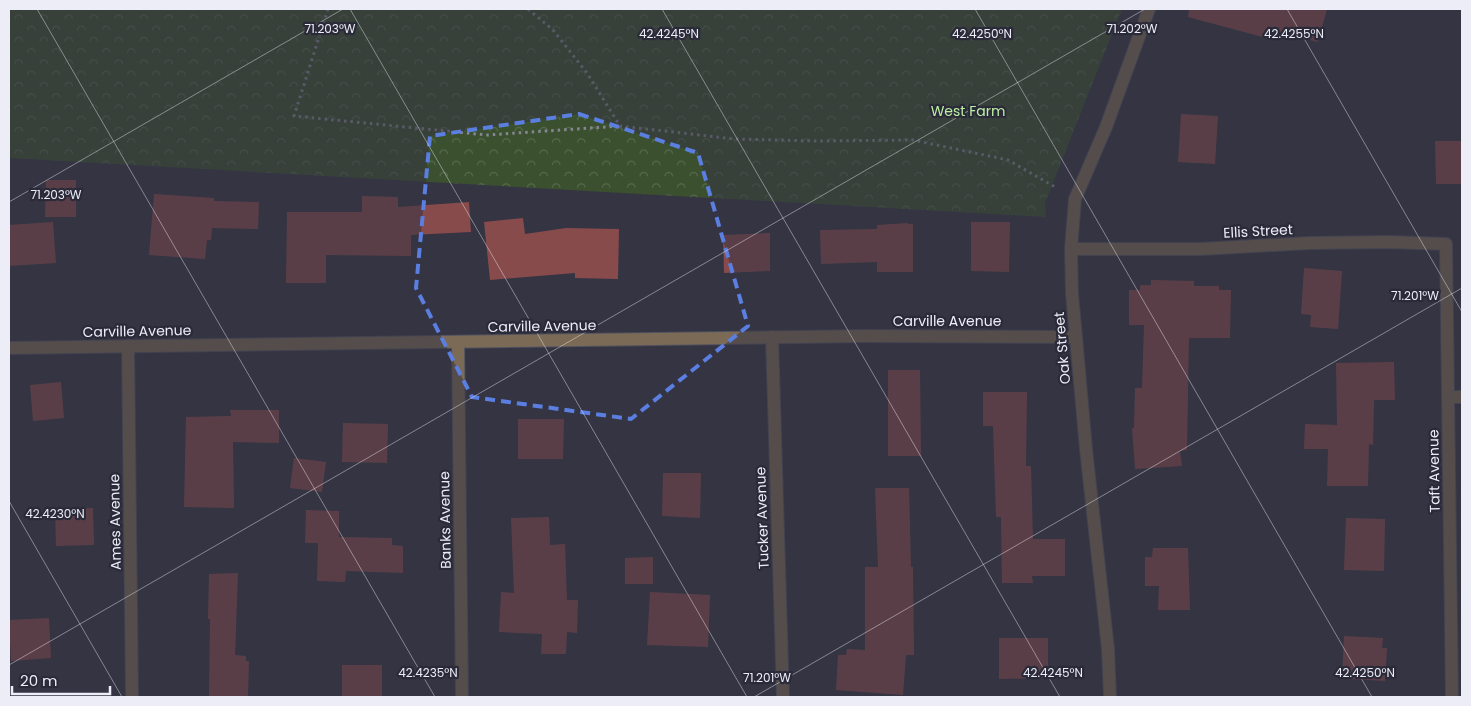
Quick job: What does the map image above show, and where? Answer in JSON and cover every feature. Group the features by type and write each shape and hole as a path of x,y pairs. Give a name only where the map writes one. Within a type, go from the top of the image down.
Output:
{"street":[{"name":"Oak Street","path":"1110,697 1108,649 1086,449 1072,294 1071,248 1076,199 1106,127 1149,9"},
{"name":"Ellis Street","path":"1071,248 1201,249 1309,243 1389,242 1446,244"},
{"name":"Taft Avenue","path":"1446,244 1452,697"},
{"name":"Carville Avenue","path":"9,348 772,338 1076,337"},
{"name":"Tucker Avenue","path":"772,338 783,697"},
{"name":"Banks Avenue","path":"458,342 462,697"},
{"name":"Ames Avenue","path":"128,346 132,697"},
{"path":"1449,397 1462,397"}],"path":[{"path":"328,9 294,116 487,135 620,126 735,139 815,141 913,140 1008,160 1076,199"},
{"path":"528,9 553,30 587,73 620,126"}],"highlighted area":[{"path":"579,114 698,153 748,326 631,419 472,397 416,288 430,136"}],"green space":[{"name":"West Farm","path":"9,9 1122,9 1045,203 1046,217 9,158"}],"building":[{"path":"1189,9 1327,9 1318,42 1272,30 1270,39 1188,17"},
{"path":"1181,114 1218,116 1215,164 1178,162"},
{"path":"1435,141 1462,141 1462,184 1436,184"},
{"path":"46,180 76,180 76,217 45,217"},
{"path":"154,194 214,198 214,201 259,202 258,229 212,228 211,240 207,240 205,259 149,255"},
{"path":"362,196 398,197 398,207 469,202 471,232 411,235 411,256 326,255 326,283 286,283 287,212 362,212"},
{"path":"523,218 525,234 566,228 619,229 618,279 575,278 575,273 490,280 484,222"},
{"path":"53,222 56,263 9,266 9,225"},
{"path":"971,222 1010,222 1009,272 971,271"},
{"path":"913,224 913,272 877,272 877,262 821,264 820,230 877,229 877,225"},
{"path":"770,233 770,271 724,273 723,235"},
{"path":"1304,268 1342,271 1338,329 1310,327 1311,315 1301,314"},
{"path":"1151,280 1194,281 1194,286 1219,286 1219,290 1231,290 1230,338 1189,338 1187,450 1180,451 1182,466 1135,469 1132,428 1134,428 1135,388 1142,388 1144,325 1129,325 1129,290 1140,290 1140,285 1151,285"},
{"path":"1394,362 1395,400 1374,400 1373,445 1369,444 1368,486 1327,486 1328,449 1304,449 1305,424 1337,425 1336,363"},
{"path":"888,370 920,370 921,456 888,456"},
{"path":"61,382 64,418 33,421 30,385"},
{"path":"983,392 1027,392 1026,466 1031,466 1033,539 1065,539 1065,576 1032,576 1033,583 1002,583 1001,517 996,517 993,426 983,426"},
{"path":"230,410 279,410 279,443 233,442 234,508 184,507 186,417 231,416"},
{"path":"518,419 564,419 563,459 518,459"},
{"path":"343,423 388,424 387,463 342,462"},
{"path":"294,458 326,462 322,492 290,488"},
{"path":"663,473 701,473 700,518 662,516"},
{"path":"875,488 909,488 911,567 913,567 914,655 906,655 903,695 836,690 838,655 846,655 847,649 865,650 865,567 878,567"},
{"path":"93,508 94,545 56,546 55,509"},
{"path":"306,510 339,511 339,537 392,538 392,545 403,546 403,573 346,571 345,582 317,581 318,543 305,543"},
{"path":"549,517 550,545 565,544 567,600 578,600 577,633 567,632 566,654 541,654 542,634 499,632 501,592 514,593 511,518"},
{"path":"1346,518 1385,519 1384,571 1344,570"},
{"path":"1153,548 1188,548 1190,610 1158,610 1159,586 1145,586 1145,557 1152,557"},
{"path":"653,557 653,584 625,584 625,558"},
{"path":"238,573 235,655 246,656 246,661 249,661 248,697 209,697 209,574"},
{"path":"650,592 710,595 708,647 647,645"},
{"path":"49,618 51,658 11,661 9,620"},
{"path":"1344,636 1383,638 1382,648 1387,648 1385,681 1342,677"},
{"path":"999,638 1048,638 1048,678 999,679"},
{"path":"342,665 382,665 382,697 342,697"}]}
